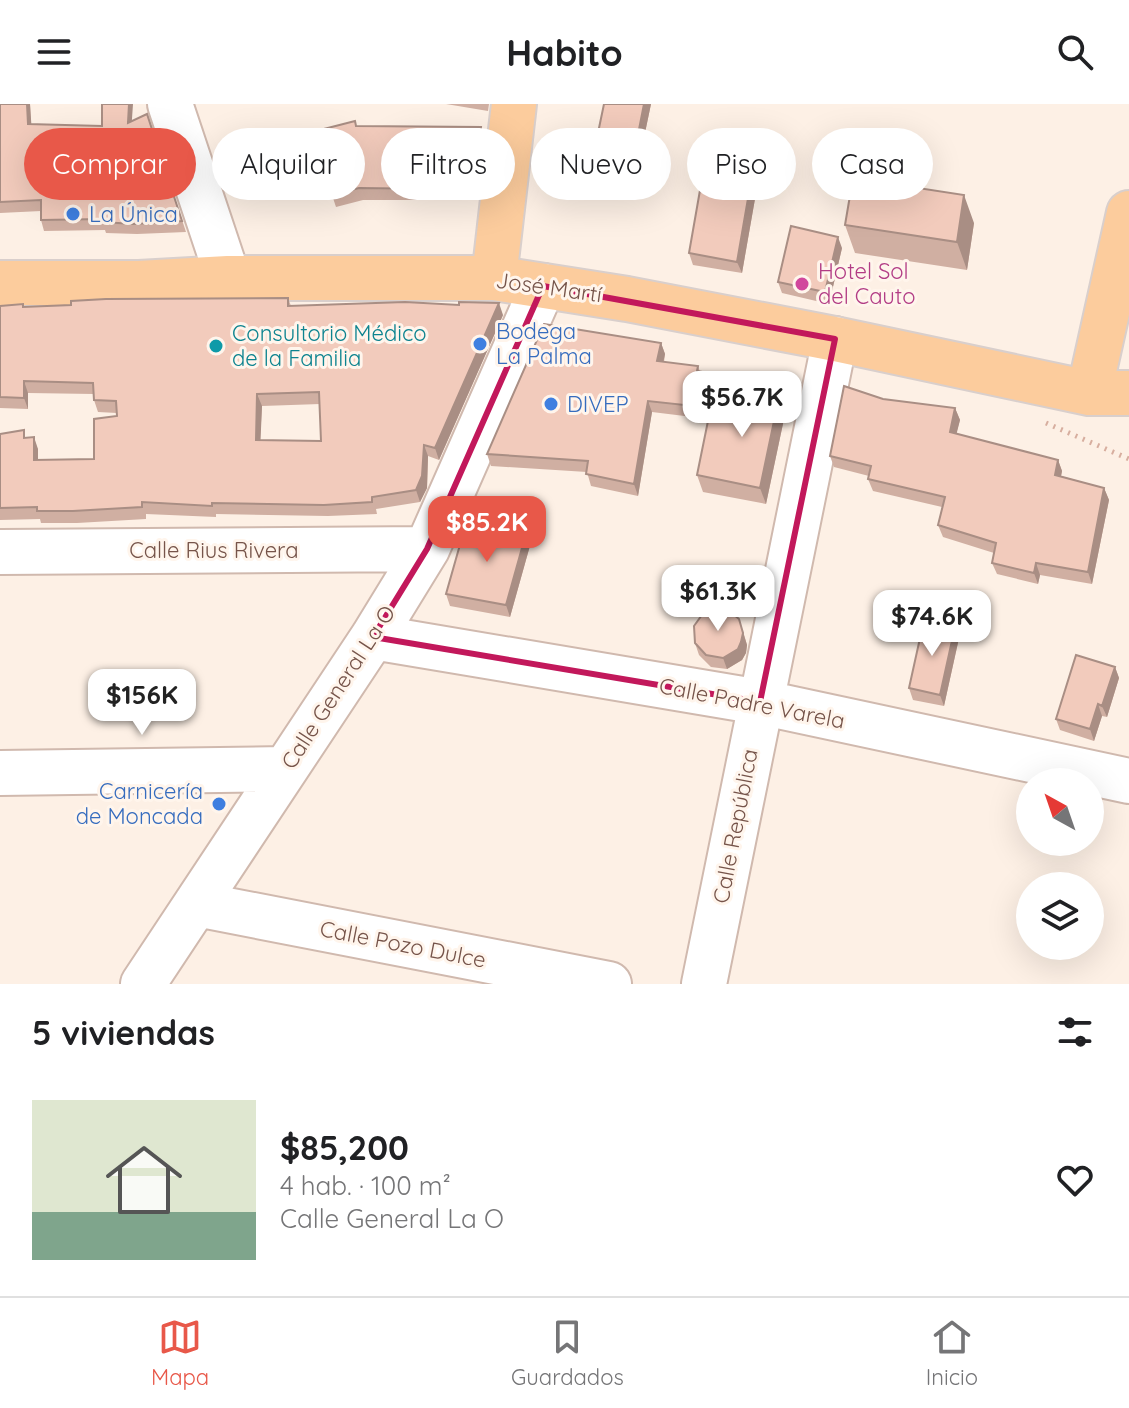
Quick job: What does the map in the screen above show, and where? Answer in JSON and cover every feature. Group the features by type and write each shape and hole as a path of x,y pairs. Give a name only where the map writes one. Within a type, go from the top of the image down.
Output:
{"main road":[{"path":"494,278 514,104"},
{"path":"1129,213 1109,393 1129,420"},
{"name":"José Martí","path":"0,283 139,283 228,278 494,278 627,299 1109,393"}],"street":[{"path":"170,104 228,278"},
{"name":"Calle General La O","path":"143,984 373,637 427,549 543,286"},
{"name":"Calle República","path":"704,984 835,339"},
{"name":"Calle Rius Rivera","path":"0,552 427,549"},
{"name":"Calle Padre Varela","path":"373,637 760,702 1129,781"},
{"path":"0,773 285,769"},
{"name":"Calle Pozo Dulce","path":"196,904 609,984"}],"highlighted area":[{"path":"543,286 835,339 760,702 373,637 427,549"}],"building":[{"path":"0,104 27,104 28,124 102,126 102,104 129,104 128,123 147,114 152,128 24,128 24,200 41,200 0,202"},
{"path":"604,104 644,104 639,128 599,128"},
{"path":"355,121 356,126 481,127 381,128 381,188 365,188 365,128 328,128"},
{"path":"933,190 964,195 957,242 845,225 849,200 933,200"},
{"path":"41,200 175,200 182,221 133,224 103,222 103,219 41,220"},
{"path":"698,200 748,200 737,262 689,253"},
{"path":"791,226 838,237 825,292 778,282"},
{"path":"288,298 288,306 499,303 435,448 424,445 422,476 416,490 372,497 372,502 324,505 212,503 212,506 142,502 142,507 73,511 37,511 37,507 0,508 0,434 24,430 24,438 34,437 34,460 94,459 94,419 117,416 116,401 94,400 93,383 24,381 24,398 0,397 0,306 71,305 71,301","holes":["319,392 321,441 256,440 257,394"]},
{"path":"544,324 661,343 657,361 698,366 697,371 718,375 712,408 648,401 634,484 586,474 588,461 487,454"},
{"path":"752,377 782,383 760,488 697,475 709,416 741,423"},
{"path":"844,386 883,399 955,408 950,432 1058,460 1055,475 1104,488 1088,572 1036,563 1034,573 992,563 996,543 938,525 945,497 868,479 871,466 830,456"},
{"path":"465,527 527,530 506,605 446,594"},
{"path":"727,609 739,619 743,633 738,649 723,658 706,655 695,643 694,626 704,612"},
{"path":"924,620 955,627 940,695 909,688"},
{"path":"1076,655 1115,667 1102,706 1098,704 1090,729 1056,719"}],"place":[{"name":"La Única","path":"73,214"},
{"name":"Hotel Sol del Cauto","path":"802,284"},
{"name":"Bodega La Palma","path":"480,344"},
{"name":"Consultorio Médico de la Familia","path":"216,346"},
{"name":"DIVEP","path":"551,404"},
{"name":"Carnicería de Moncada","path":"219,804"}]}
